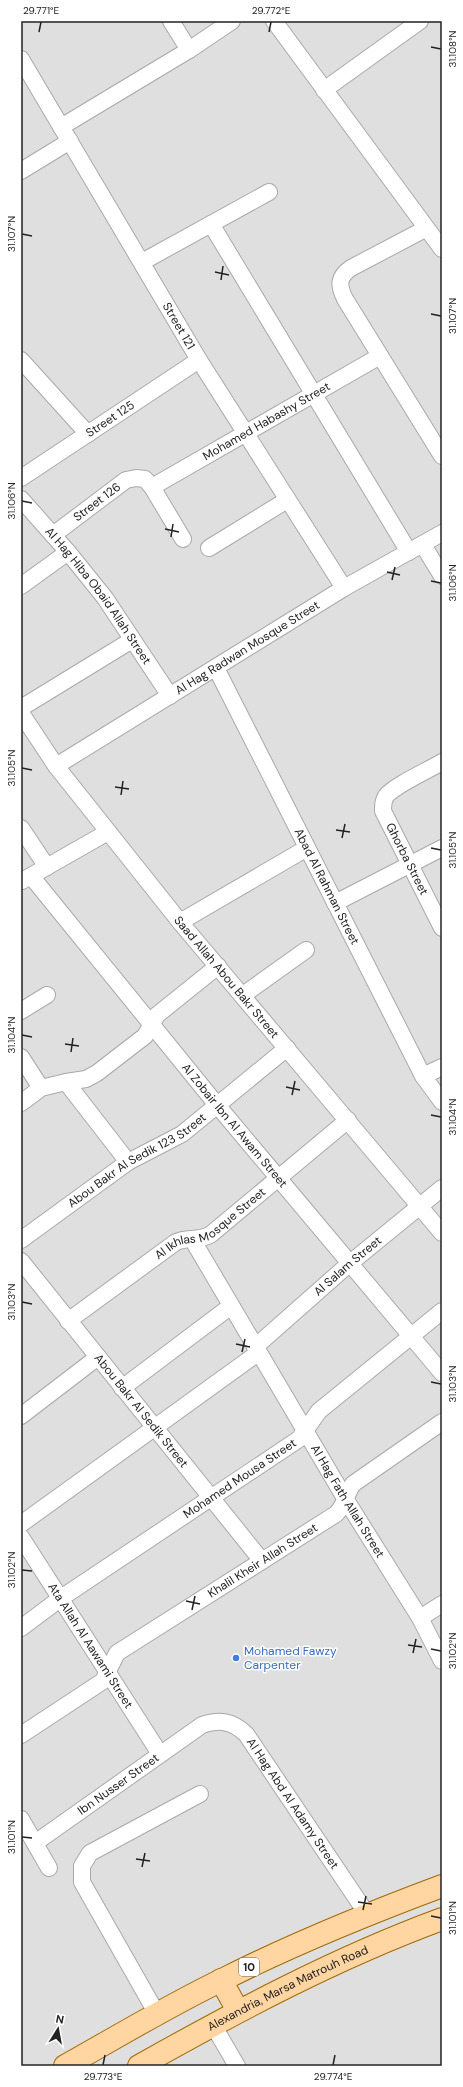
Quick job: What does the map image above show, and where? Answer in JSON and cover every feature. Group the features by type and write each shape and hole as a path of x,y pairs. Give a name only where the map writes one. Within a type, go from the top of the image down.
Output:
{"main road":[{"name":"10","path":"65,2066 221,1980 292,1946 367,1914 442,1886"},
{"name":"Alexandria, Marsa Matrouh Road","path":"139,2066 238,2011 308,1976 392,1938 442,1919"},
{"path":"292,1946 308,1976"},
{"path":"221,1980 238,2011"}],"street":[{"path":"171,21 189,50"},
{"path":"61,127 189,50 232,21"},
{"path":"274,21 425,229 442,249"},
{"path":"324,90 420,21"},
{"name":"Street 121","path":"21,59 199,360 344,588"},
{"path":"21,171 70,141"},
{"path":"142,262 269,192"},
{"path":"211,224 313,393 416,549 442,576"},
{"path":"425,229 351,268 343,274 339,282 340,290 345,299 442,456"},
{"name":"Mohamed Habashy Street","path":"152,487 244,432 380,356"},
{"path":"21,360 88,434"},
{"name":"Street 125","path":"21,478 199,360"},
{"name":"Street 126","path":"54,535 126,480 136,478 145,479 152,487"},
{"path":"152,487 183,539"},
{"name":"Al Hag Hiba Obaid Allah Street","path":"21,500 54,535 105,598 170,696"},
{"path":"210,548 288,500"},
{"name":"Al Hag Radwan Mosque Street","path":"56,766 344,588 416,549 442,533"},
{"path":"21,586 68,552"},
{"path":"21,708 132,640"},
{"name":"Abad Al Rahman Street","path":"216,668 423,1076 442,1102"},
{"name":"Saad Allah Abou Bakr Street","path":"21,713 56,766 180,922 442,1233"},
{"name":"Ghorba Street","path":"442,762 391,792 384,800 383,811 442,928"},
{"path":"21,828 47,867"},
{"path":"26,879 108,832"},
{"path":"180,922 307,848"},
{"path":"335,903 442,848"},
{"name":"Al Zobair Ibn Al Awam Street","path":"26,879 151,1024 278,1179 442,1373"},
{"path":"243,995 306,950"},
{"path":"21,1103 41,1088 86,1079 97,1073 145,1036 157,1015 218,966"},
{"path":"21,1011 47,995"},
{"name":"Abou Bakr Al Sedik 123 Street","path":"21,1240 128,1162 182,1134 287,1048"},
{"path":"21,1057 41,1088"},
{"path":"423,1076 442,1067"},
{"path":"66,1082 128,1162"},
{"name":"Al Ikhlas Mosque Street","path":"68,1321 176,1242 192,1239 198,1240 210,1235 348,1120"},
{"name":"Al Salam Street","path":"21,1524 155,1428 257,1350 349,1264 419,1205 442,1188"},
{"name":"Al Hag Fath Allah Street","path":"192,1239 305,1432 420,1618 442,1661"},
{"name":"Abou Bakr Al Sedik Street","path":"21,1261 262,1561"},
{"path":"122,1388 231,1306"},
{"name":"Mohamed Mousa Street","path":"21,1628 61,1598 212,1498 299,1438 305,1432 312,1419 319,1411 412,1337 442,1311"},
{"path":"21,1416 98,1357"},
{"name":"Khalil Kheir Allah Street","path":"21,1735 103,1681 117,1653 336,1514 346,1500 347,1493 353,1484 442,1422"},
{"name":"Ata Allah Al Aawami Street","path":"21,1537 160,1754"},
{"path":"420,1618 442,1604"},
{"name":"Al Hag Abd Al Adamy Street","path":"202,1725 222,1721 231,1723 246,1734 367,1914"},
{"name":"Ibn Nusser Street","path":"35,1843 202,1725"},
{"path":"157,2014 82,1882 82,1866 90,1853 200,1794"},
{"path":"21,1819 49,1868"},
{"path":"213,2025 237,2066"}],"shaded area":[{"path":"21,21 442,21 442,2066 21,2066"}],"place":[{"name":"Mohamed Fawzy Carpenter","path":"236,1658"}]}
